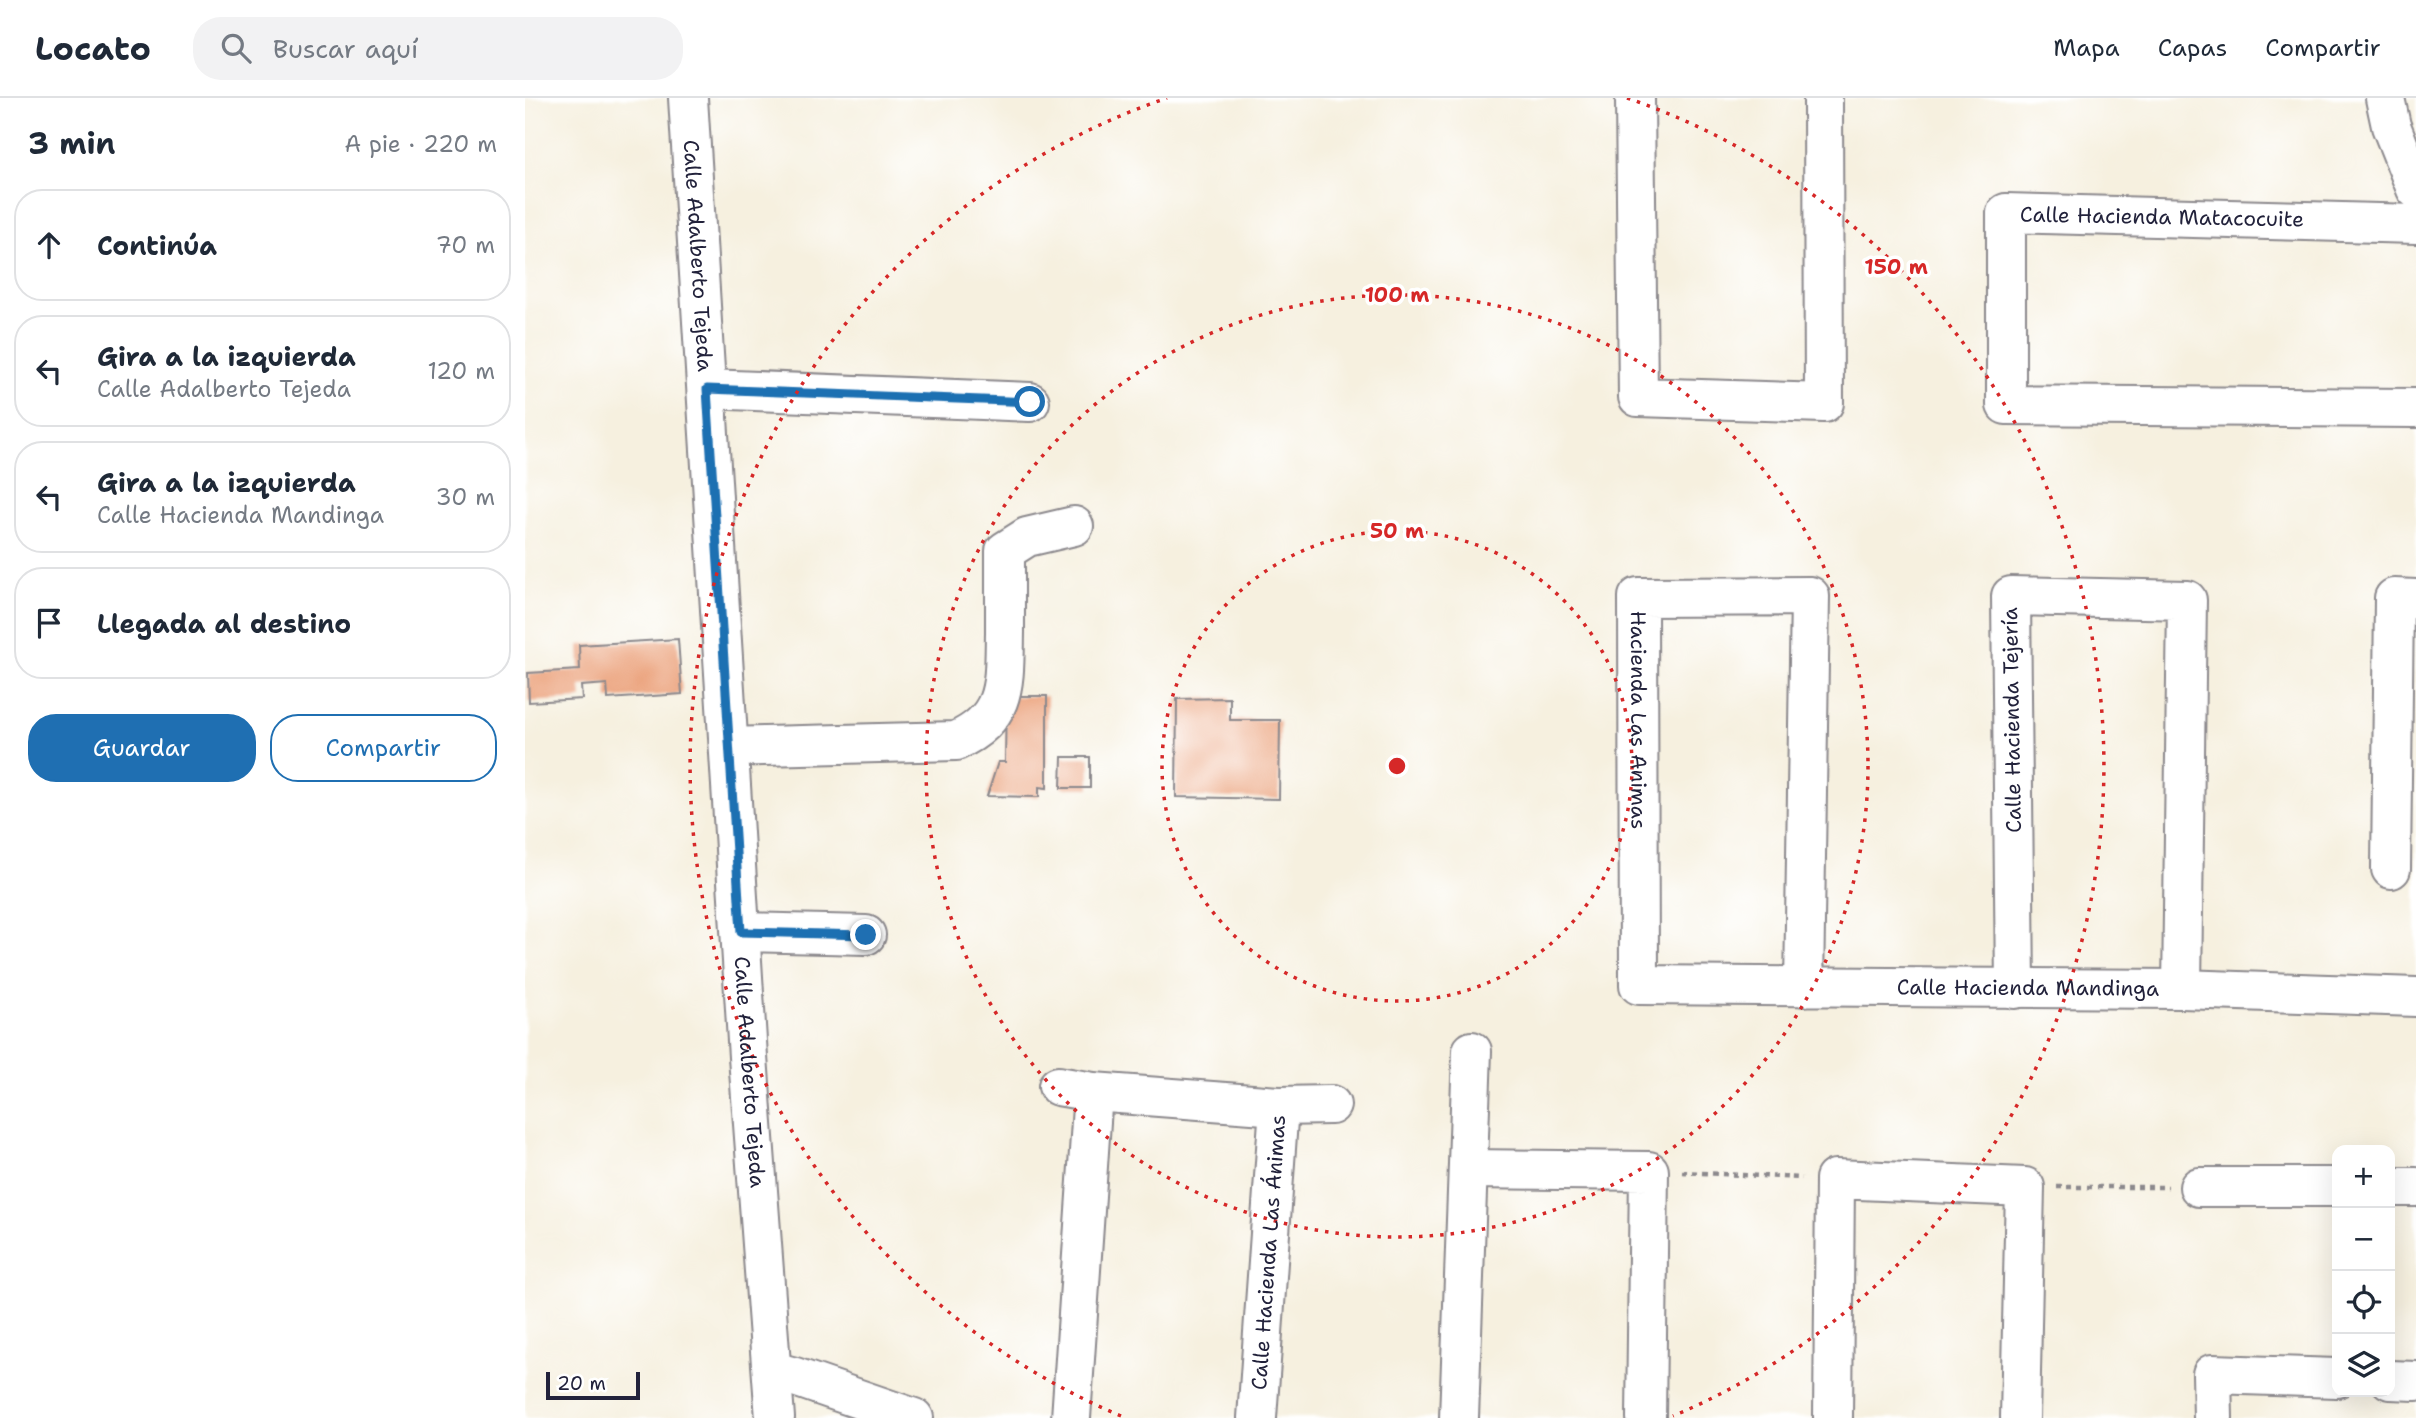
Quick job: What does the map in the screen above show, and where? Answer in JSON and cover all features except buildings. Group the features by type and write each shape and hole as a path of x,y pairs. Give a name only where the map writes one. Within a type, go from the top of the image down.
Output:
{"street":[{"name":"Calle Adalberto Tejeda","path":"688,98 775,1418"},
{"path":"1635,98 1638,397 1824,403 1823,98"},
{"path":"2385,98 2391,126 2416,188"},
{"name":"Calle Hacienda Matacocuite","path":"2416,224 2006,213 2006,405 2416,408"},
{"path":"707,389 1030,402"},
{"path":"729,747 956,741 968,736 995,710 1004,685 1006,551 1027,537 1074,526"},
{"name":"Hacienda Las Animas","path":"1639,985 1638,597 1810,596 1804,987"},
{"name":"Calle Hacienda Tejería","path":"2015,989 2011,596 2187,600 2182,989"},
{"path":"2391,869 2405,780 2394,598 2416,599"},
{"path":"741,932 866,935"},
{"name":"Calle Hacienda Mandinga","path":"1639,985 2182,989 2416,997"},
{"path":"1459,1418 1472,1051"},
{"name":"Calle Hacienda Las Ánimas","path":"1071,1418 1075,1089 1279,1106 1257,1418"},
{"path":"1279,1106 1331,1105"},
{"path":"1468,1169 1649,1171 1646,1418"},
{"path":"1833,1418 1835,1179 2025,1187 2020,1418"},
{"path":"2199,1187 2332,1187"},
{"path":"2395,1187 2416,1187"},
{"path":"772,1371 914,1418"},
{"path":"2213,1418 2212,1374 2332,1378"},
{"path":"2395,1380 2416,1381"}],"path":[{"path":"1649,1171 1835,1179"},
{"path":"2025,1187 2199,1187"}],"route":[{"path":"866,935 741,932 707,389 1030,402"}]}
